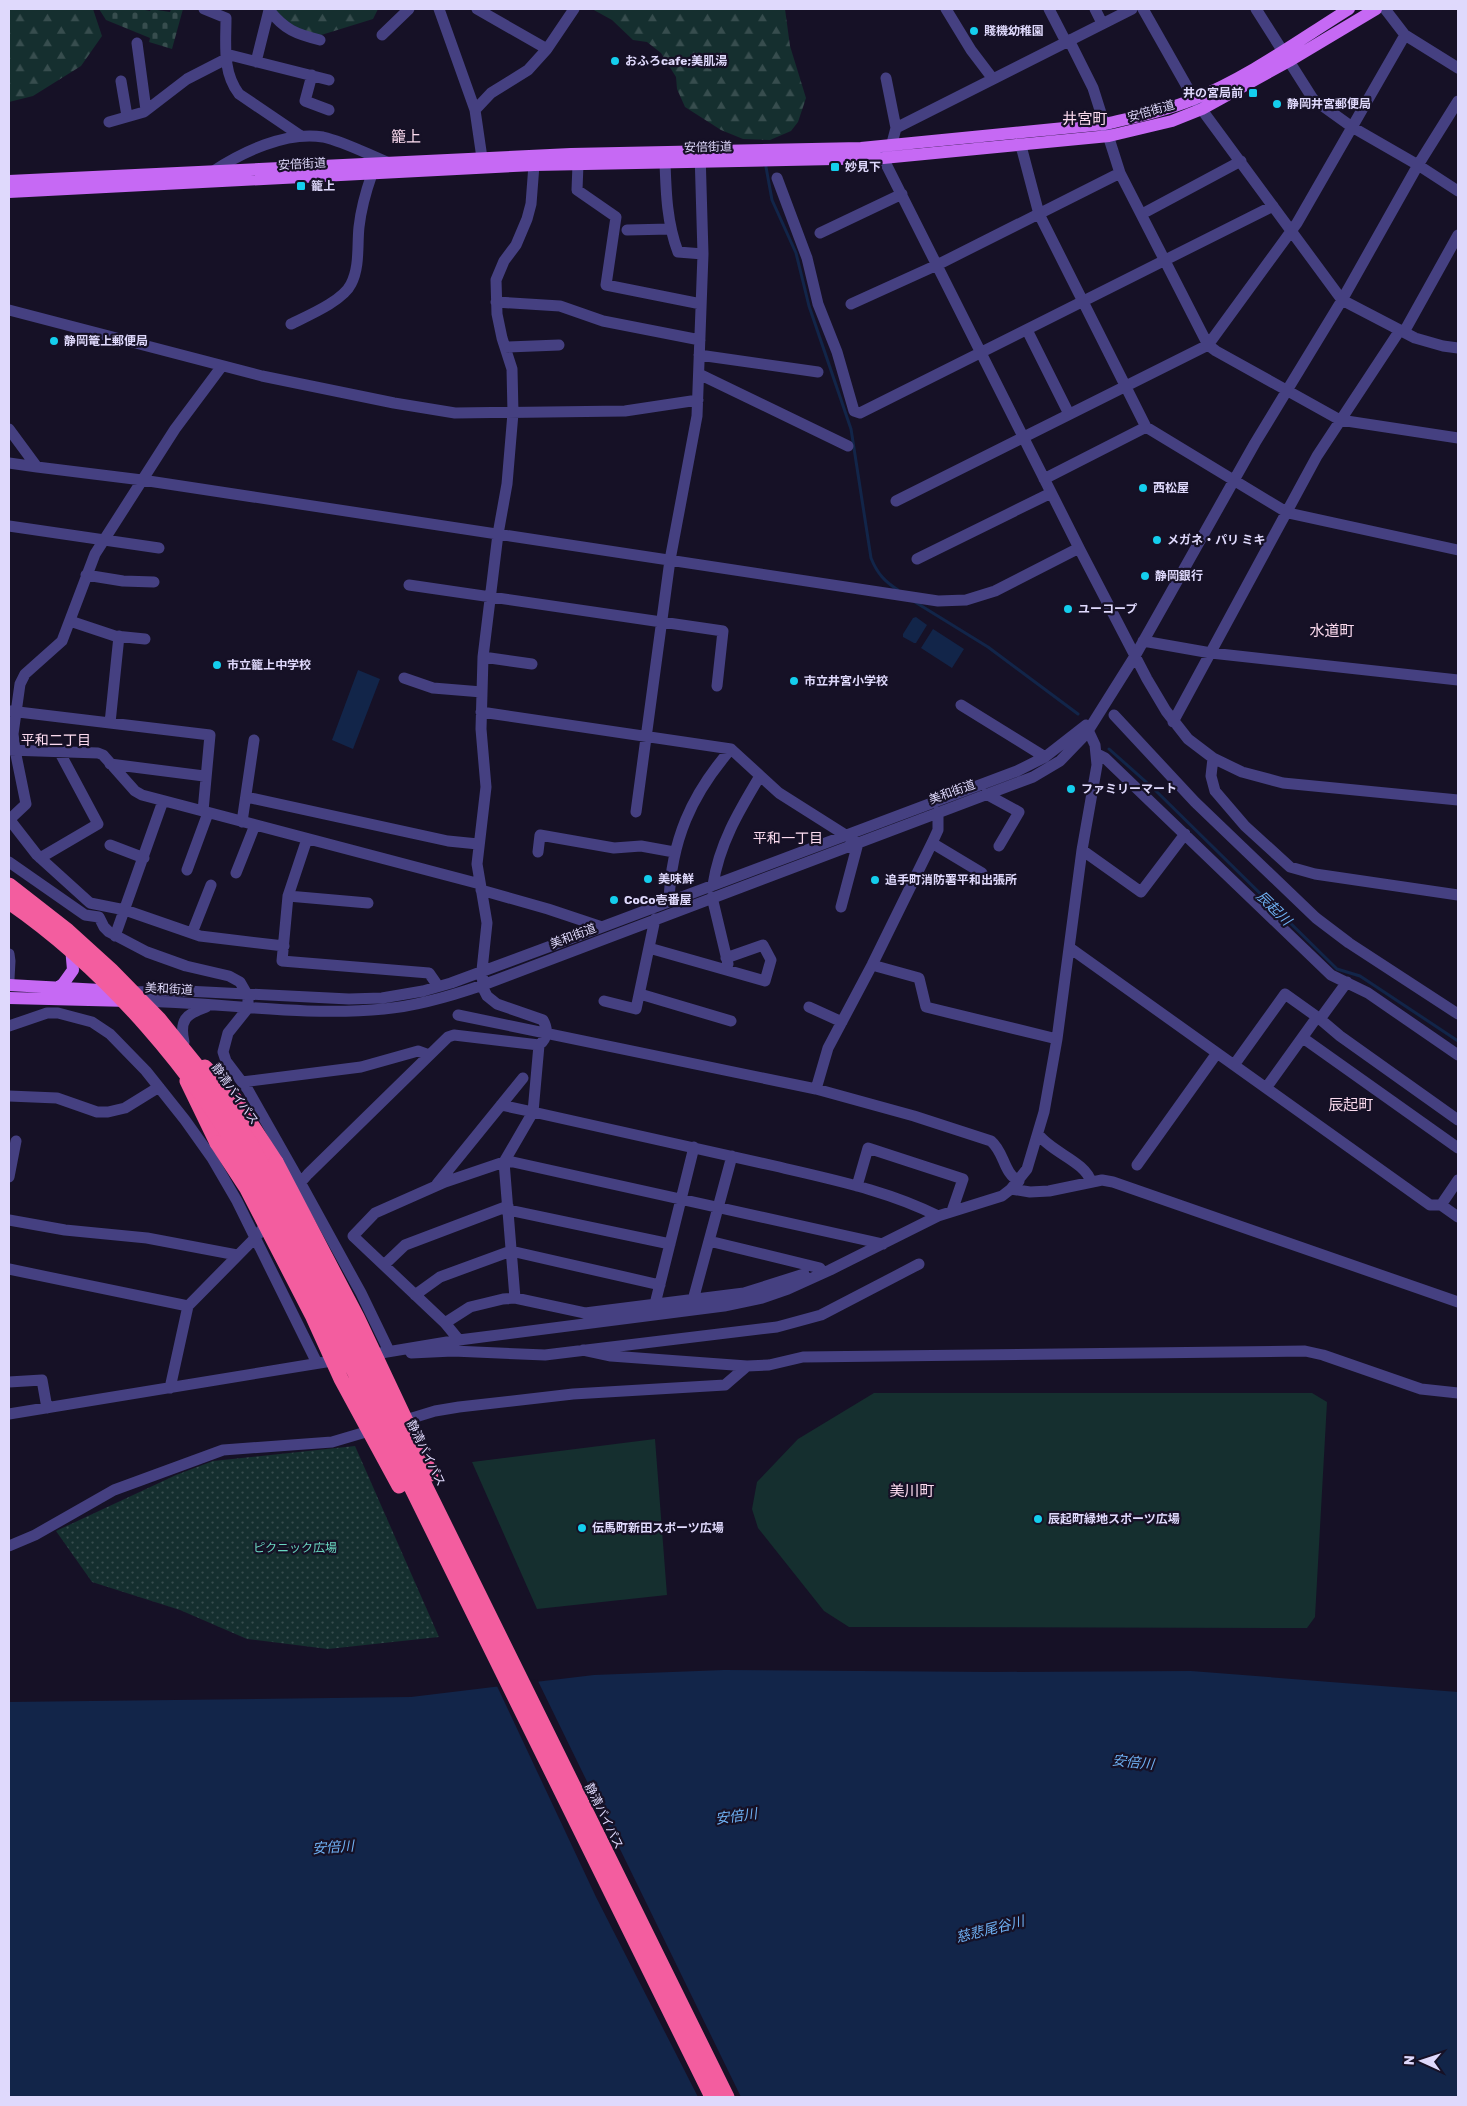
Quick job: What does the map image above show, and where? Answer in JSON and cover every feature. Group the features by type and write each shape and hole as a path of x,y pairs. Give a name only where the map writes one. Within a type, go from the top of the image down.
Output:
{"highway":[{"path":"14,875 55,912 135,996 184,1042 234,1098 276,1162 382,1369 437,1488 488,1614"},
{"name":"静清バイパス","path":"14,875 68,931 111,970 159,1019 201,1071 241,1129 267,1172 378,1388 727,2097"},
{"path":"9,895 135,996 152,1026 175,1055 217,1143 247,1189 286,1264 345,1388 401,1488 466,1597"},
{"path":"9,902 63,944 148,1027 205,1098 256,1178 308,1278 712,2097"}],"main road":[{"name":"安倍街道","path":"1286,55 1349,9"},
{"name":"安倍街道","path":"9,181 482,158 700,156 883,158 1021,146 1172,120 1286,55 1376,9"},
{"name":"安倍街道","path":"9,192 534,166 664,162 700,156 890,147 1107,130"},
{"path":"56,989 63,984 73,970 71,946"},
{"name":"美和街道","path":"9,985 135,996"},
{"name":"美和街道","path":"9,998 135,996"}],"street":[{"path":"204,9 226,18 226,57 233,86 239,94 301,136"},
{"path":"382,35 408,9"},
{"path":"438,9 475,110 482,158"},
{"path":"475,110 491,93 528,70 547,49 574,9"},
{"path":"946,9 971,50 993,79"},
{"path":"1049,9 1093,88 1120,173 1208,345 1216,352 1340,420 1458,438"},
{"path":"1095,9 1102,23"},
{"path":"896,128 1132,9"},
{"path":"1143,9 1198,104 1342,300 1402,331 1436,344 1458,348"},
{"path":"1256,9 1312,99 1352,127 1418,165 1458,191"},
{"path":"1385,9 1405,36 1458,68"},
{"path":"256,62 264,13 269,10 288,29 320,40"},
{"path":"483,10 547,49"},
{"path":"896,501 1208,345 1290,230 1297,223 1405,36"},
{"path":"137,43 146,110"},
{"path":"109,122 146,110 187,80 226,57 256,62 330,80"},
{"path":"312,75 305,101 329,110"},
{"path":"886,78 896,128 890,147 883,158 1078,548 1135,656 1173,722 1188,739 1213,758 1242,772 1283,783 1458,800"},
{"path":"121,81 127,116"},
{"name":"美和街道","path":"135,996 248,1008 350,1011 418,1004 483,985 1033,777 1060,761 1081,741 1135,656 1234,480 1342,300 1418,165 1458,101"},
{"path":"212,172 231,160 288,137 301,136 325,138 388,162"},
{"path":"1021,146 1039,214 1081,302 1146,427 1288,512 1458,550"},
{"path":"636,812 670,560 693,442 698,400 703,254 700,156"},
{"path":"1142,214 1241,161"},
{"path":"664,162 667,210 670,229 678,252 703,254"},
{"path":"578,164 577,190 616,217 606,285 701,304"},
{"path":"170,1388 188,1306 256,1238 300,1182 448,1037 454,1035 539,1045 544,1042 547,1034 543,1020 491,1001 487,996 483,985 482,970 487,922 477,864 486,787 481,712 483,657 498,534 508,484 513,413 512,369 502,338 496,302 496,280 498,271 523,233 531,204 534,166"},
{"path":"852,304 937,265 1120,173"},
{"path":"291,324 328,304 351,285 356,270 362,212 372,174"},
{"path":"777,178 807,258 818,304 837,352 854,411 860,413 1273,206"},
{"path":"820,233 902,194"},
{"path":"627,230 670,229"},
{"path":"1173,722 1317,456 1402,331 1458,235"},
{"path":"496,302 560,306 603,321 700,340"},
{"path":"9,310 262,376 455,413 631,410 698,400"},
{"path":"1027,330 1069,414"},
{"path":"505,347 559,345"},
{"path":"700,355 818,372"},
{"path":"222,366 175,429 102,541 86,575 60,644 25,674 20,684 12,711 12,750 26,804 9,820 38,857 90,903 125,910 192,933 215,938 284,946"},
{"path":"699,374 848,446"},
{"path":"1044,479 1146,427"},
{"path":"9,428 37,467"},
{"path":"9,463 142,480 938,600 966,600 995,591 1078,548"},
{"path":"918,559 1051,493"},
{"path":"9,526 158,548"},
{"path":"86,575 123,581 154,582"},
{"path":"408,586 723,631 717,686"},
{"path":"70,621 118,636 145,639"},
{"path":"110,723 118,636"},
{"path":"1144,641 1211,653 1458,680"},
{"path":"483,657 532,664"},
{"path":"404,678 433,688 482,692"},
{"path":"961,705 1045,757"},
{"path":"12,711 210,735 204,776 205,812 187,870"},
{"path":"481,712 731,749 779,793 858,843 841,907"},
{"name":"美和街道","path":"135,996 186,991 248,996 382,998 438,986 602,927 1018,771 1045,757 1076,735 1098,713"},
{"path":"1114,715 1195,802 1316,918 1349,943 1458,1014"},
{"path":"9,1414 459,1340 724,1306 762,1298 883,1244 938,1216 1002,1196 1015,1185 1027,1169 1039,1135 1056,1039 1082,850 1097,764 1095,745 1088,730"},
{"path":"242,822 254,740"},
{"path":"669,902 674,852 685,819 699,792 731,749"},
{"path":"12,750 98,753 135,791 163,801 480,887 602,927"},
{"path":"60,753 98,824 38,857 14,875 85,915 99,917 104,927 115,936 167,960 229,976 240,982 248,996 248,1008 228,1033 224,1042 226,1061 242,1082 300,1182 361,1293 390,1351"},
{"path":"1096,754 1104,758 1322,968 1331,975 1368,993 1458,1056"},
{"path":"1213,758 1211,776 1216,791 1245,826 1290,866 1315,874 1458,895"},
{"path":"110,764 204,776"},
{"path":"713,885 717,865 730,827 760,776"},
{"path":"986,794 1019,812 999,846"},
{"path":"246,797 448,841 478,844"},
{"path":"115,936 163,801"},
{"path":"816,1089 828,1048 872,965 938,830 938,812"},
{"path":"236,873 254,825"},
{"path":"1082,850 1141,892 1184,834"},
{"path":"538,852 540,835 614,848 641,846 674,852"},
{"path":"307,839 288,896 282,961 429,974 438,986"},
{"path":"932,843 982,874"},
{"path":"110,845 144,858"},
{"path":"192,933 211,885"},
{"path":"288,896 368,903"},
{"path":"712,897 729,971"},
{"path":"604,1001 636,1009 655,919"},
{"path":"649,948 765,982 771,960 763,946 726,958"},
{"path":"1070,948 1430,1206 1441,1205 1458,1217"},
{"path":"9,954 9,980"},
{"path":"872,965 919,978 926,1007 1056,1039"},
{"path":"1266,1088 1346,982"},
{"path":"640,994 731,1021"},
{"path":"1234,1065 1285,994 1319,1018 1340,1036 1458,1120"},
{"path":"184,1042 183,1027 190,1012 213,1005"},
{"path":"809,1007 842,1022"},
{"path":"9,1026 47,1013 58,1013 92,1022 110,1034 186,1120 212,1158 237,1201 318,1363"},
{"path":"458,1015 816,1089 914,1116 991,1141 997,1146 1015,1185 1038,1192 1102,1180 1113,1182 1458,1302"},
{"path":"1302,1038 1458,1148"},
{"path":"515,1298 504,1162 533,1112 539,1045"},
{"path":"242,1082 361,1067 418,1050 429,1056"},
{"path":"1137,1166 1217,1053"},
{"path":"435,1186 523,1078"},
{"path":"9,1096 57,1098 97,1112 108,1112 125,1108 159,1088"},
{"path":"501,1106 694,1147 857,1186 925,1209 938,1216"},
{"path":"1039,1135 1047,1146 1086,1171 1091,1182"},
{"path":"9,1177 16,1141"},
{"path":"655,1304 694,1147"},
{"path":"857,1186 868,1148 963,1179 952,1211"},
{"path":"693,1300 732,1156"},
{"path":"459,1340 446,1323 354,1236 374,1213 435,1186 504,1162 513,1162 883,1244"},
{"path":"1441,1205 1458,1180"},
{"path":"384,1265 405,1245 508,1208 670,1244"},
{"path":"9,1220 65,1230 147,1238 237,1255"},
{"path":"709,1241 825,1269"},
{"path":"415,1295 440,1277 511,1251 660,1285"},
{"path":"390,1351 414,1353 453,1351 545,1355 801,1322 844,1304 919,1264"},
{"path":"9,1269 188,1306"},
{"path":"446,1323 470,1308 481,1304 515,1298 585,1313 752,1292 825,1269"},
{"path":"583,1350 611,1356 747,1366 769,1364 803,1357 1305,1352 1323,1355 1421,1389 1458,1393"},
{"path":"9,1546 35,1535 114,1490 223,1450 332,1442 435,1411 459,1407 573,1394 725,1385 747,1366"},
{"path":"9,1382 42,1380 47,1408"}],"green space":[{"path":"9,9 93,9 102,36 81,66 33,96 9,102"},
{"path":"99,9 140,9 150,11 151,9 170,12 171,9 183,9 172,49 149,42 150,38 106,20"},
{"path":"262,9 378,9 373,19 318,36 279,28"},
{"path":"592,9 785,9 790,46 806,98 798,122 791,131 770,140 743,139 721,130 685,107 677,89 676,77 661,53 647,42 633,40 612,20"},
{"name":"辰起町緑地スポーツ広場","path":"874,1393 1312,1393 1327,1402 1315,1617 1307,1628 849,1627 824,1611 758,1528 752,1509 757,1482 798,1439"},
{"name":"伝馬町新田スポーツ広場","path":"655,1439 667,1595 537,1609 472,1462"},
{"name":"ピクニック広場","path":"355,1446 439,1637 328,1649 247,1639 180,1610 92,1582 56,1531 176,1475 213,1461"}],"water":[{"path":"916,617 927,625 916,643 914,643 903,637 903,634 913,618"},
{"path":"933,629 964,649 952,668 921,648"},
{"path":"358,670 380,679 353,749 332,740"},
{"path":"724,1670 1191,1671 1458,1692 1458,2097 9,2097 9,1702 411,1697 594,1675"}],"pier":[{"path":"537,1679 741,2097 698,2097 596,1897 496,1684"}],"waterway":[{"path":"766,167 772,200 796,253 809,306 851,429 871,558 882,576 898,590"},
{"path":"915,602 988,647 1078,714"},
{"name":"辰起川","path":"1109,749 1154,789 1337,969 1360,976 1458,1041"}],"place":[{"name":"賤機幼稚園","path":"974,31"},
{"name":"おふろcafe;美肌湯","path":"615,61"},
{"name":"井の宮局前","path":"1253,93"},
{"name":"静岡井宮郵便局","path":"1277,104"},
{"name":"妙見下","path":"835,167"},
{"name":"籠上","path":"301,186"},
{"name":"静岡篭上郵便局","path":"54,341"},
{"name":"西松屋","path":"1143,488"},
{"name":"メガネ・パリ ミキ","path":"1157,540"},
{"name":"静岡銀行","path":"1145,576"},
{"name":"ユーコープ","path":"1068,609"},
{"name":"市立籠上中学校","path":"217,665"},
{"name":"市立井宮小学校","path":"794,681"},
{"name":"ファミリーマート","path":"1071,789"},
{"name":"美味鮮","path":"648,879"},
{"name":"追手町消防署平和出張所","path":"875,880"},
{"name":"CoCo壱番屋","path":"614,900"},
{"name":"辰起町緑地スポーツ広場","path":"1038,1519"},
{"name":"伝馬町新田スポーツ広場","path":"582,1528"}],"district":[{"name":"井宮町","path":"1085,119"},
{"name":"籠上","path":"406,137"},
{"name":"水道町","path":"1332,631"},
{"name":"平和二丁目","path":"56,740"},
{"name":"平和一丁目","path":"788,838"},
{"name":"辰起町","path":"1351,1105"},
{"name":"美川町","path":"912,1491"}],"water label":[{"name":"安倍川","path":"1133,1762"},
{"name":"安倍川","path":"736,1816"},
{"name":"安倍川","path":"333,1847"},
{"name":"慈悲尾谷川","path":"990,1929"}]}
